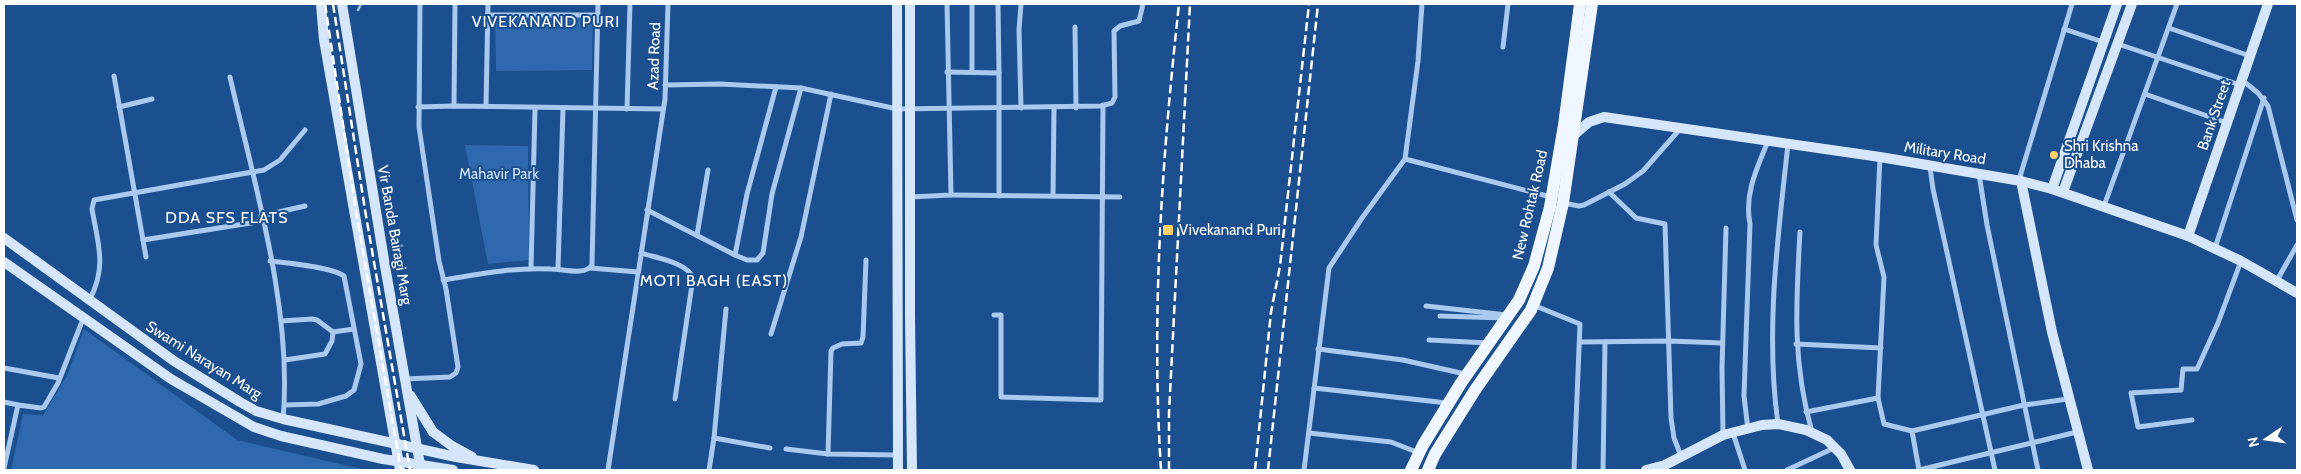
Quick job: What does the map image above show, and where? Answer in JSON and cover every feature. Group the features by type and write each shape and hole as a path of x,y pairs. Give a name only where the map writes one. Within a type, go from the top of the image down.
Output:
{"main road":[{"name":"New Rohtak Road","path":"1428,470 1435,454 1475,390 1533,305 1548,268 1580,4"},
{"name":"New Rohtak Road","path":"1411,470 1448,403 1519,300 1534,266 1557,200 1574,135 1592,4"}],"street":[{"path":"321,4 324,40 399,466"},
{"name":"Vir Banda Bairagi Marg","path":"342,4 421,468"},
{"path":"420,4 418,107 421,143 458,360 456,373 444,378 406,384 434,432 452,446 481,461"},
{"path":"454,106 455,4"},
{"path":"486,106 488,4"},
{"path":"590,268 592,261 597,109 598,4"},
{"path":"627,109 630,4"},
{"name":"Azad Road","path":"608,470 663,109 668,4"},
{"path":"897,4 898,470"},
{"path":"910,4 912,470"},
{"path":"947,4 947,72 952,195"},
{"path":"972,4 972,72"},
{"path":"998,4 1000,196"},
{"path":"1021,4 1021,108"},
{"path":"665,85 720,84 801,88 910,110 1103,106 1112,103 1115,97 1114,31 1120,26 1138,20 1143,4"},
{"path":"1304,470 1329,268 1362,218 1405,159 1422,4"},
{"path":"1504,47 1508,4"},
{"path":"2072,4 2020,181 2068,399 2088,470"},
{"path":"2052,189 2117,4"},
{"path":"2063,192 2132,4"},
{"path":"2104,206 2177,4"},
{"name":"Bank Street","path":"2188,236 2268,4"},
{"path":"487,16 598,14"},
{"path":"1075,27 1076,108"},
{"path":"2169,28 2250,56"},
{"path":"2064,29 2104,42"},
{"path":"2117,43 2241,83 2264,98 2268,106 2296,209 2297,220"},
{"path":"947,72 999,73"},
{"path":"114,76 146,257"},
{"path":"230,77 262,219 281,321 285,360 283,419"},
{"path":"735,254 747,194 776,87"},
{"path":"647,210 735,254 753,261 761,257 772,194 801,88"},
{"path":"771,334 801,237 831,94"},
{"path":"2145,94 2227,123"},
{"path":"2215,248 2264,98"},
{"path":"119,107 152,99"},
{"path":"418,107 486,106 563,109 663,109"},
{"path":"994,315 1001,315 1001,397 1101,400 1103,106"},
{"path":"1053,196 1054,107"},
{"path":"531,268 535,108"},
{"path":"558,269 563,109"},
{"name":"Military Road","path":"1574,135 1589,122 1604,117 2020,181 2063,192 2188,236 2240,261 2276,283 2297,293"},
{"path":"1405,159 1579,206 1609,192 1643,171 1681,128"},
{"path":"90,299 98,284 101,265 92,209 93,202 97,198 251,172 273,165 305,130"},
{"path":"1748,430 1744,396 1750,224 1747,206 1754,176 1768,141"},
{"path":"1778,424 1773,389 1773,320 1777,247 1788,144"},
{"path":"1880,158 1876,245 1884,277 1878,398 1884,424 1912,431 2024,404 2068,399"},
{"path":"1930,167 1995,470"},
{"path":"697,235 708,170"},
{"path":"1979,174 1987,225 2038,470"},
{"path":"1609,192 1636,218 1665,224 1671,418 1674,438 1681,457"},
{"path":"910,197 952,195 1120,197"},
{"path":"143,240 262,219 305,206"},
{"path":"1726,228 1722,343 1728,434 1745,470"},
{"path":"1800,232 1796,344 1806,412 1812,433"},
{"name":"Swami Narayan Marg","path":"4,238 90,299 142,339 231,397 256,411 283,419 418,448 534,470"},
{"path":"2276,283 2297,245"},
{"path":"641,253 682,267 690,271 693,278 675,399"},
{"path":"828,454 831,351 842,344 861,343 863,337 866,260"},
{"path":"270,261 341,274 346,279 361,364 354,390 346,396 311,406 284,405"},
{"path":"2192,420 2138,427 2131,393 2181,390 2183,369 2197,369 2218,323 2240,261"},
{"name":"Swami Narayan Marg","path":"4,262 193,394 254,427 281,436 399,466 453,470"},
{"path":"444,280 531,268 577,271 590,268 638,272"},
{"path":"1533,305 1580,324 1574,470"},
{"path":"1426,306 1508,317"},
{"path":"709,470 714,438 726,310"},
{"path":"1440,316 1508,317"},
{"path":"4,402 43,408 60,378 83,319"},
{"path":"281,321 312,319 317,320 333,332 354,329"},
{"path":"285,360 325,354 332,341 333,332"},
{"path":"1429,340 1489,343"},
{"path":"1580,342 1669,341 1722,343"},
{"path":"1602,470 1605,342"},
{"path":"1796,344 1881,348"},
{"path":"1318,349 1403,360 1467,375"},
{"path":"4,368 60,378"},
{"path":"1314,388 1448,403"},
{"path":"1806,412 1878,398"},
{"path":"4,467 18,405"},
{"path":"1646,470 1681,457 1728,434 1762,425 1778,424 1812,433 1836,447 1850,470"},
{"path":"1912,431 1919,470 2077,432"},
{"path":"1309,433 1391,442 1419,453"},
{"path":"4,436 11,437"},
{"path":"714,438 770,448"},
{"path":"1787,470 1836,447"},
{"path":"786,449 828,454 898,455"}],"green space":[{"path":"593,15 592,70 496,71 495,17"},
{"name":"Mahavir Park","path":"465,145 528,146 529,260 488,264"},
{"path":"84,329 237,440 366,470 11,470 23,414 43,415 67,376"}],"waterway":[{"path":"358,10 361,4"}],"railway":[{"path":"325,4 356,211 401,470"},
{"path":"333,4 365,210 410,470"},
{"path":"1161,470 1157,353 1160,237 1163,178 1179,4"},
{"path":"1169,470 1169,413 1190,4"},
{"path":"1255,470 1271,312 1280,266 1309,4"},
{"path":"1268,470 1318,4"}],"place":[{"name":"Shri Krishna Dhaba","path":"2054,155"},
{"name":"Vivekanand Puri","path":"1168,230"}],"district":[{"name":"VIVEKANAND PURI","path":"546,21"},
{"name":"DDA SFS FLATS","path":"227,217"},
{"name":"MOTI BAGH (EAST)","path":"714,280"}]}
